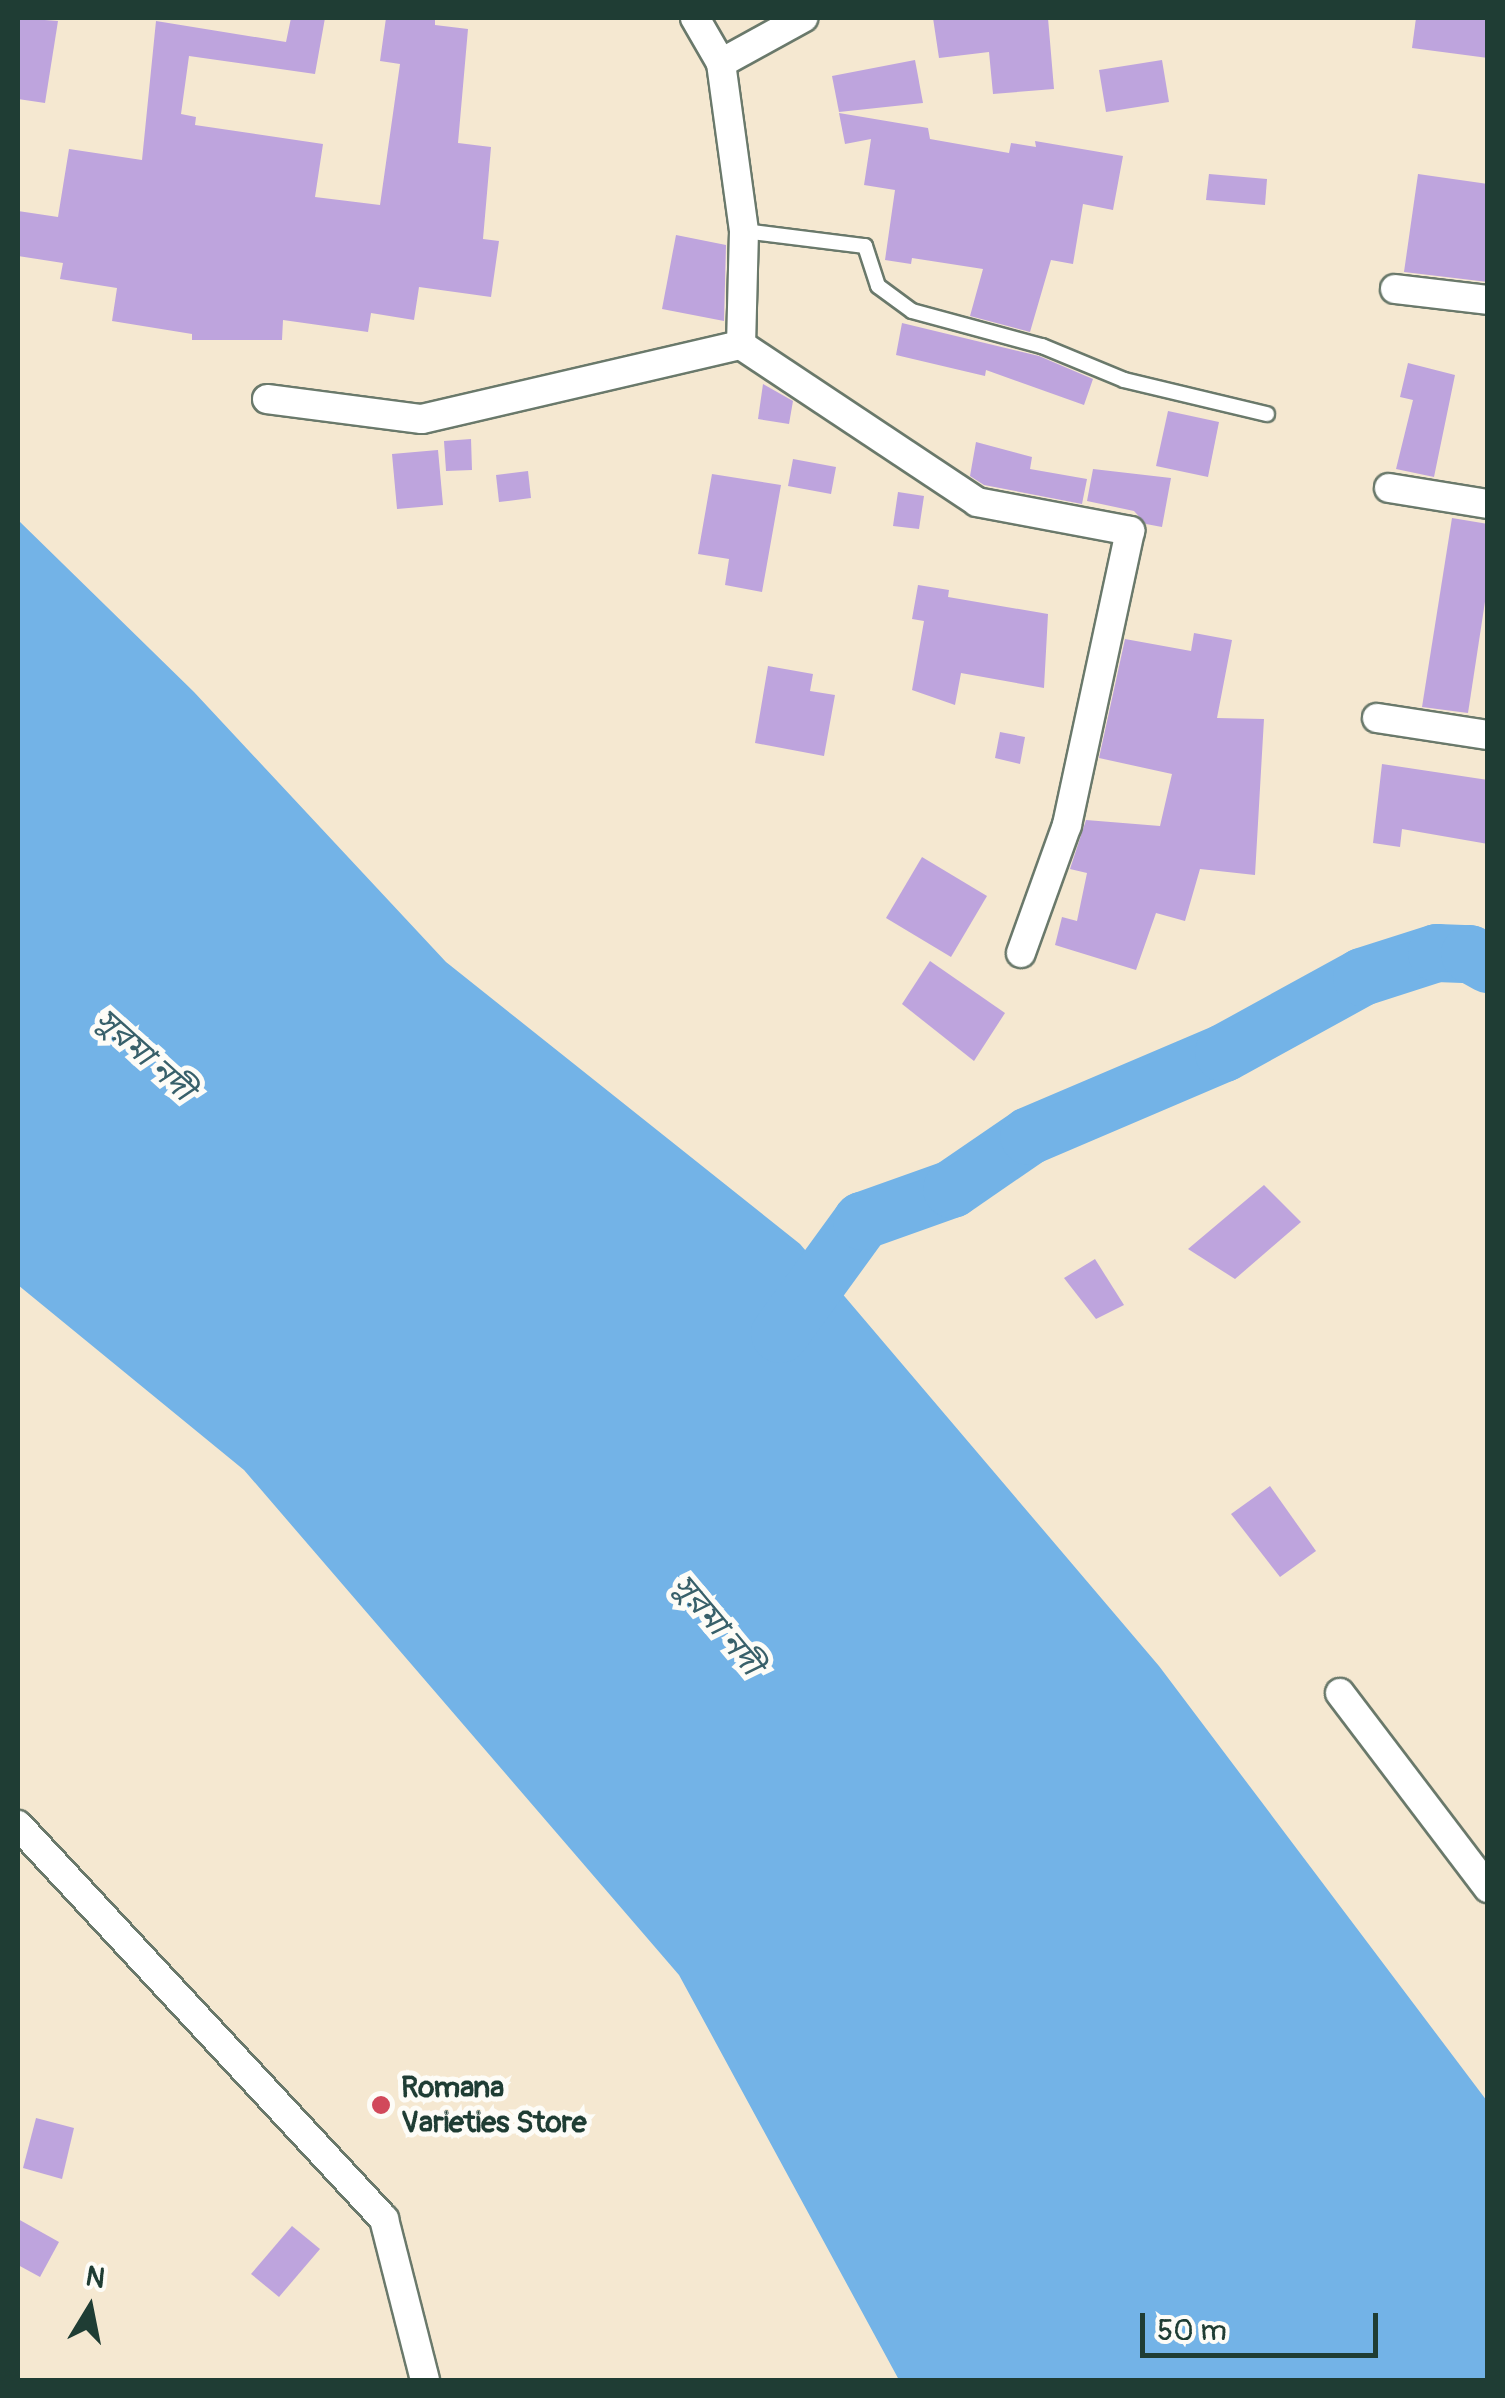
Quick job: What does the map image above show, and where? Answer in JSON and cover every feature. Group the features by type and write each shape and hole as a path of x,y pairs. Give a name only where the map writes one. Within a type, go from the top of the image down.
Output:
{"street":[{"path":"722,63 803,18"},
{"path":"703,21 722,63 744,231 741,345"},
{"path":"1395,289 1488,300"},
{"path":"267,399 422,419 741,345 976,502 1130,531 1068,824 1021,953"},
{"path":"1389,488 1488,504"},
{"path":"1377,718 1488,736"},
{"path":"1340,1693 1488,1888"},
{"path":"18,1824 384,2219 425,2380"}],"lane":[{"path":"744,231 865,246 878,286 912,311 1042,346 1124,380 1267,414"}],"water":[{"name":"সুরমা নদী","path":"18,520 194,692 446,962 800,1244 1159,1666 1487,2101 1487,2380 899,2380 679,1975 244,1470 18,1285"}],"building":[{"path":"18,18 58,21 45,103 18,99"},
{"path":"291,18 325,18 315,74 189,56 181,114 196,117 195,125 323,144 315,197 380,205 400,64 380,61 386,18 435,18 435,25 468,29 458,143 491,147 483,239 499,241 491,297 419,287 414,320 371,313 368,332 283,320 282,340 192,340 192,334 112,321 117,288 60,279 63,263 18,256 18,211 58,217 69,149 142,160 156,21 286,42"},
{"path":"933,18 1048,18 1054,89 993,94 989,52 939,58"},
{"path":"1416,18 1488,18 1488,58 1412,48"},
{"path":"915,60 923,103 839,112 832,76"},
{"path":"1162,60 1169,102 1106,112 1099,70"},
{"path":"839,113 928,128 930,139 1009,153 1011,143 1036,147 1035,141 1123,156 1113,210 1083,204 1073,264 1051,260 1030,332 970,316 983,269 912,258 911,264 885,260 895,190 864,185 871,139 845,144"},
{"path":"1209,174 1267,179 1265,205 1206,200"},
{"path":"1418,174 1488,184 1488,282 1404,272"},
{"path":"676,235 726,245 724,321 662,309"},
{"path":"902,323 1039,356 1093,379 1084,405 986,370 985,376 896,355"},
{"path":"1408,363 1455,375 1434,477 1396,469 1413,400 1400,397"},
{"path":"763,384 793,401 789,424 758,419"},
{"path":"1168,411 1219,422 1208,477 1156,466"},
{"path":"471,439 472,470 446,471 444,441"},
{"path":"976,442 1032,457 1030,469 1087,479 1082,504 984,485 970,476"},
{"path":"438,450 443,505 397,509 392,454"},
{"path":"793,459 836,467 831,494 788,486"},
{"path":"1093,469 1171,478 1162,527 1146,524 1134,511 1087,501"},
{"path":"528,471 531,498 499,502 496,475"},
{"path":"712,474 781,485 762,592 725,585 729,559 698,554"},
{"path":"898,492 924,496 919,529 893,526"},
{"path":"1452,518 1488,524 1488,582 1468,713 1422,707"},
{"path":"918,585 949,590 948,597 1048,614 1044,688 961,673 955,705 912,690 924,621 912,619"},
{"path":"1194,633 1232,640 1217,718 1264,719 1255,875 1200,869 1185,921 1156,913 1136,970 1055,945 1062,917 1077,921 1087,873 1070,869 1086,820 1160,826 1172,774 1099,758 1125,639 1191,651"},
{"path":"768,666 813,674 810,691 835,695 824,756 755,743"},
{"path":"1000,732 1025,737 1020,764 995,758"},
{"path":"1382,764 1488,780 1488,844 1402,829 1400,847 1373,843"},
{"path":"922,857 987,896 951,957 886,918"},
{"path":"930,961 1005,1013 974,1061 902,1004"},
{"path":"1264,1185 1301,1222 1235,1279 1188,1249"},
{"path":"1095,1259 1124,1305 1096,1319 1064,1278"},
{"path":"1270,1486 1316,1551 1280,1577 1231,1514"},
{"path":"36,2118 74,2128 62,2179 23,2168"},
{"path":"18,2219 59,2242 40,2277 18,2265"},
{"path":"292,2226 320,2249 279,2297 251,2274"}],"waterway":[{"path":"780,1334 862,1221 952,1189 1029,1136 1224,1053 1362,977 1437,953 1470,954 1488,964"}],"place":[{"name":"Romana Varieties Store","path":"381,2105"}]}
